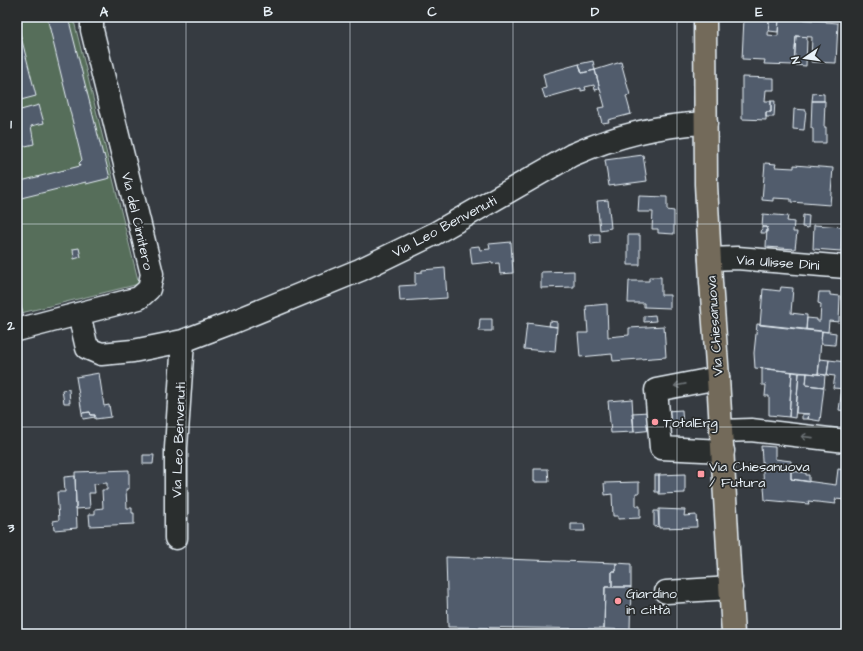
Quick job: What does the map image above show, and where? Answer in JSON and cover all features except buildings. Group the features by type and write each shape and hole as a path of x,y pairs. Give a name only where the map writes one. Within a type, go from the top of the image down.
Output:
{"main road":[{"name":"Via Chiesanuova","path":"705,17 706,184 733,634"}],"street":[{"name":"Via del Cimitero","path":"17,330 139,298 149,289 152,274 92,30 92,17"},
{"name":"Via Leo Benvenuti","path":"79,314 88,348 101,354 133,351 183,341 360,270 434,234 572,155 588,148 653,128 680,124 706,123"},
{"name":"Via Ulisse Dini","path":"710,260 737,258 846,267"},
{"name":"Via Leo Benvenuti","path":"176,538 176,448 183,341"},
{"path":"718,378 656,390 661,448 722,441 750,430 846,441"},
{"path":"666,592 731,588"}],"green space":[{"path":"17,17 73,17 139,284 17,314"}],"place":[{"name":"TotalErg","path":"655,422"},
{"name":"Via Chiesanuova / Futura","path":"701,474"},
{"name":"Giardino in città","path":"618,601"}]}
